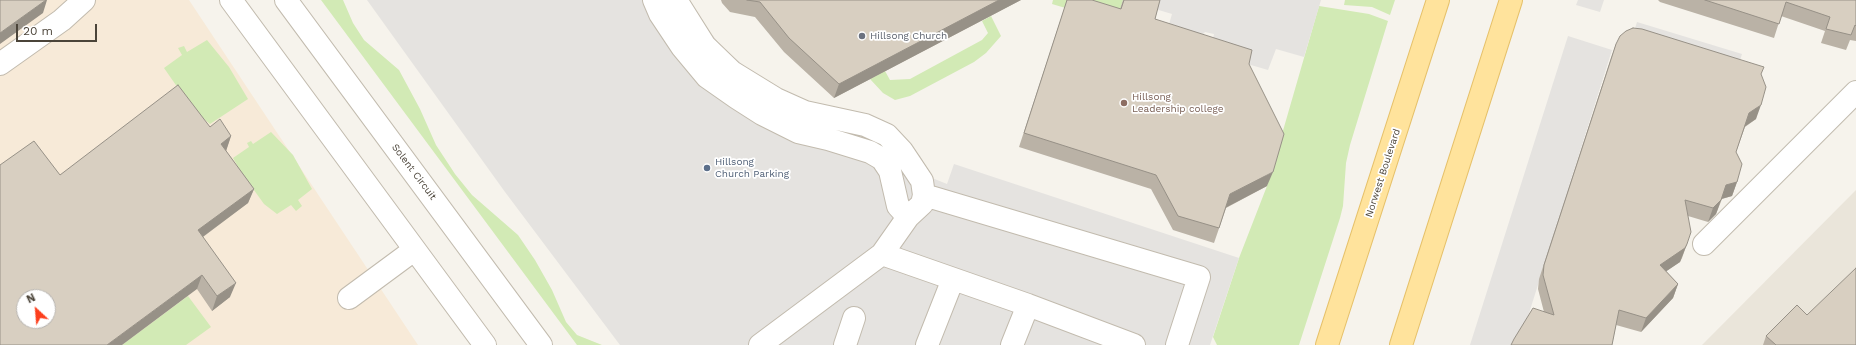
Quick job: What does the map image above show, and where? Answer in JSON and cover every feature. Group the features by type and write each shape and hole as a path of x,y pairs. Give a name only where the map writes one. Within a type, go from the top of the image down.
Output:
{"main road":[{"name":"Norwest Boulevard","path":"1327,345 1438,0"},
{"path":"1401,345 1511,0"}],"street":[{"path":"0,64 62,20 84,0"},
{"path":"231,0 485,345"},
{"name":"Solent Circuit","path":"286,0 541,345"},
{"path":"654,0 660,14 682,47 708,77 731,94 762,114 798,132 828,139 863,150 882,159 890,171 898,206 908,217"},
{"path":"676,0 705,46 732,72 776,99 806,112 866,125 887,135 902,151 922,182 924,195 922,204 908,217 882,254 760,345"},
{"path":"1704,244 1856,92"},
{"path":"924,195 1199,277 1177,345"},
{"path":"350,298 414,250"},
{"path":"882,254 1028,305 1086,337 1134,345"},
{"path":"927,345 953,279"},
{"path":"1012,345 1028,305"},
{"path":"845,345 854,318"}],"shaded area":[{"path":"0,0 189,0 418,345 0,345"},
{"name":"Hillsong Church Parking","path":"367,0 687,0 700,20 723,48 749,70 779,89 806,100 834,108 897,131 920,156 932,178 947,184 954,164 1239,258 1210,345 620,345 505,192"},
{"path":"1125,0 1321,0 1304,57 1276,49 1268,70 1210,53 1214,34 1205,32 1200,38 1165,38 1172,14"},
{"path":"1578,0 1604,0 1600,12 1576,5"},
{"path":"1637,22 1742,54 1736,74 1631,41"},
{"path":"1568,36 1612,50 1519,345 1470,345"},
{"path":"1856,190 1856,345 1702,345"}],"green space":[{"path":"321,0 343,0 353,23 364,40 399,70 420,109 436,145 455,174 472,195 518,235 535,260 552,290 566,322 577,335 602,345 577,345"},
{"path":"1053,0 1123,0 1116,23 1052,4"},
{"path":"1345,0 1395,0 1390,15 1372,7 1344,5"},
{"path":"1319,6 1369,14 1388,21 1350,145 1346,163 1343,206 1340,218 1299,345 1217,345 1213,337 1239,258 1267,186"},
{"path":"991,16 1001,36 986,53 974,62 910,96 895,100 883,93 870,79 885,71 890,80 910,79 982,40 988,33 982,21"},
{"path":"207,40 229,67 248,99 210,124 194,111 164,68 182,55 178,48 184,46 187,52"},
{"path":"271,132 293,155 312,189 298,200 302,206 296,211 291,205 277,214 264,204 233,158 249,147 247,143 251,141 253,144"},
{"path":"188,296 211,327 186,345 122,345"}],"building":[{"path":"0,0 46,0 0,33"},
{"name":"Hillsong Church","path":"747,0 999,0 839,84 789,38 760,2"},
{"path":"1067,0 1092,0 1121,9 1124,0 1160,0 1155,19 1252,50 1249,64 1284,134 1273,172 1230,194 1219,228 1178,216 1156,175 1024,133"},
{"path":"1705,0 1856,0 1856,26 1855,25 1851,35 1826,29 1830,17 1786,2 1779,24"},
{"path":"1633,28 1642,29 1764,67 1761,74 1766,87 1761,105 1749,113 1736,152 1742,164 1737,182 1726,185 1721,200 1713,208 1685,200 1691,232 1687,244 1685,248 1660,265 1678,284 1646,318 1619,310 1612,345 1511,345 1533,308 1554,315 1543,275 1544,265 1616,44 1620,36"},
{"path":"178,85 210,127 220,119 231,136 221,144 254,189 198,230 236,283 217,296 202,275 107,345 0,345 0,165 34,141 60,175"},
{"path":"1856,268 1856,345 1776,345 1766,336 1797,305 1807,315"}],"place":[{"name":"Hillsong Church","path":"862,36"},
{"name":"Hillsong Leadership college","path":"1124,103"},
{"name":"Hillsong Church Parking","path":"707,168"}]}
